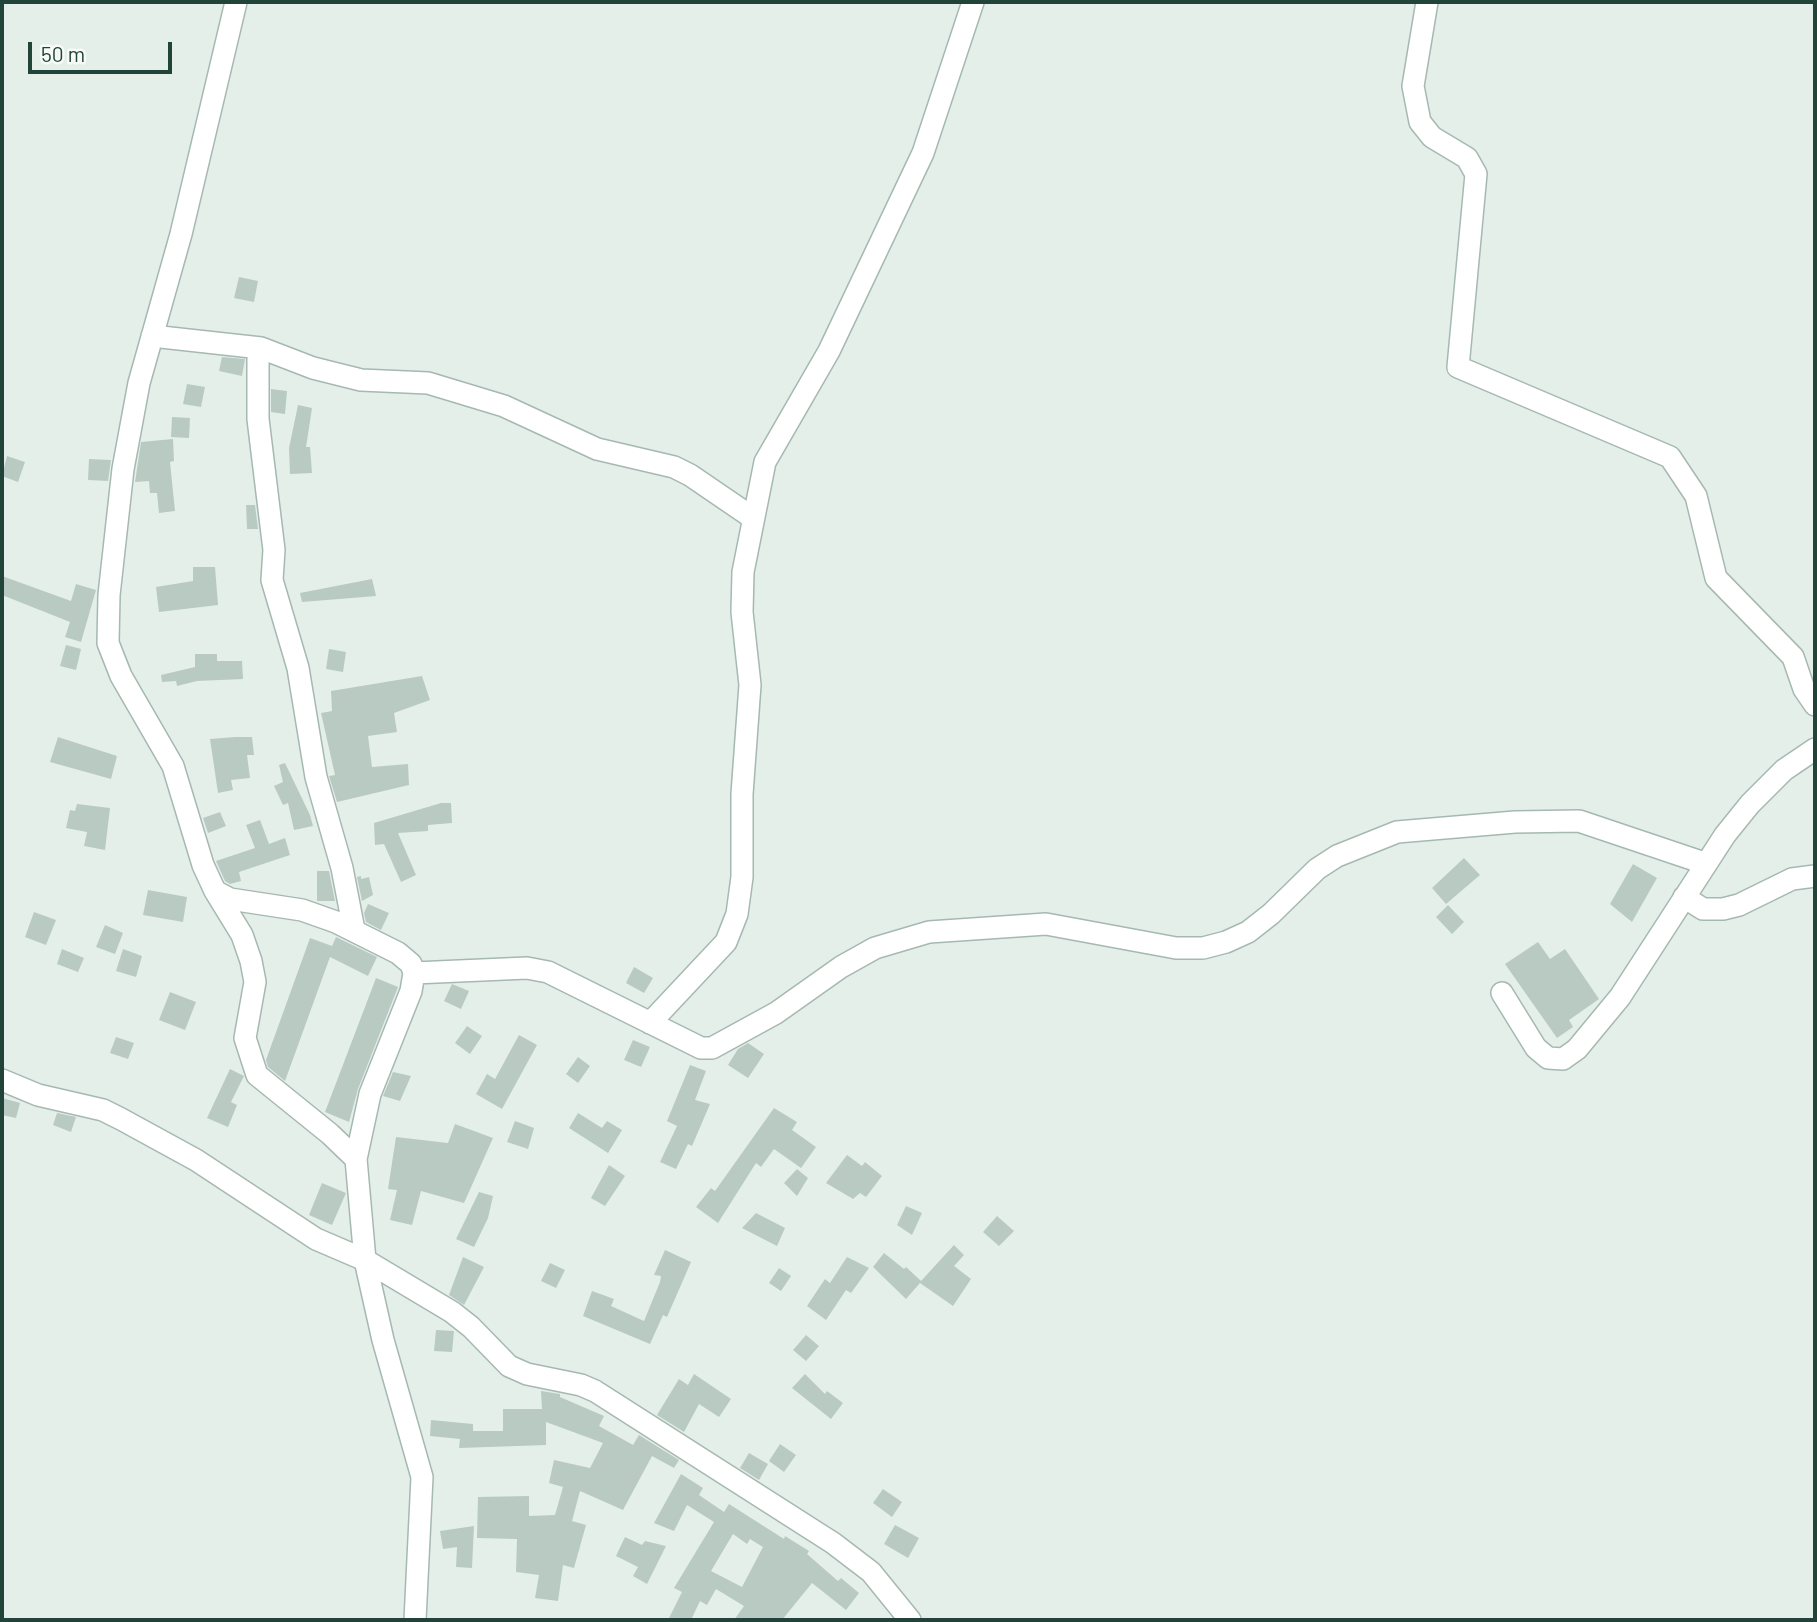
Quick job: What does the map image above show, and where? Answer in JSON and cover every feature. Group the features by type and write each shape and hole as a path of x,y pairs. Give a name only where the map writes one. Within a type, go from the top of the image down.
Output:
{"street":[{"path":"236,2 181,234 139,383 123,469 109,595 108,643 121,676 173,766 203,865 215,891 242,935 251,961 255,982 245,1038 257,1075 330,1134 356,1159"},
{"path":"650,1023 726,942 737,914 742,877 742,794 750,685 742,612 743,572 765,462 829,351 923,153 972,2"},
{"path":"1427,2 1413,86 1420,122 1432,137 1467,158 1476,174 1458,367 1657,449 1670,457 1696,496 1716,578 1793,657 1808,698 1815,705"},
{"path":"152,335 261,348 313,368 361,380 428,383 504,406 597,449 674,467 753,518"},
{"path":"261,348 258,359 258,419 274,550 272,580 298,668 316,777 342,868 354,930"},
{"path":"1502,993 1536,1048 1548,1058 1563,1059 1595,1030 1704,863 1749,804 1784,770 1815,749"},
{"path":"414,973 527,968 548,972 701,1048 723,1045 776,1013 841,967 875,948 929,932 1046,924 1176,948 1203,947 1226,942 1248,932 1271,914 1317,869 1337,856 1397,832 1515,822 1579,821 1704,863"},
{"path":"1684,897 1703,909 1723,909 1739,905 1791,879 1815,876"},
{"path":"215,891 230,899 302,910 354,930 398,953 411,964 414,973 411,991 370,1094 356,1159 365,1260 383,1340 422,1477 415,1620"},
{"path":"2,1080 38,1095 103,1110 121,1119 196,1160 316,1239 365,1260 452,1312 509,1366 527,1374 581,1385 595,1391 833,1543 871,1572 910,1620"}],"building":[{"path":"239,277 258,281 254,302 234,298"},
{"path":"222,357 245,359 242,376 219,371"},
{"path":"187,384 205,387 201,407 183,404"},
{"path":"271,389 287,391 285,414 271,412"},
{"path":"298,405 312,408 306,447 310,447 312,473 290,474 289,448"},
{"path":"172,417 190,418 189,438 171,437"},
{"path":"173,439 174,461 170,462 175,511 159,513 157,493 150,493 149,481 135,482 141,442"},
{"path":"7,456 25,462 18,482 2,476"},
{"path":"89,459 111,460 108,481 88,480"},
{"path":"246,505 255,505 258,529 247,529"},
{"path":"193,567 215,567 218,605 159,612 156,587 193,581"},
{"path":"2,576 71,601 76,584 96,590 81,642 65,637 70,622 2,595"},
{"path":"372,579 376,596 302,602 300,593"},
{"path":"66,645 81,649 76,670 60,666"},
{"path":"329,649 346,652 343,672 326,669"},
{"path":"195,654 217,654 217,661 242,661 243,679 197,681 177,686 176,681 162,682 161,675 195,667"},
{"path":"422,676 430,700 394,713 397,732 368,736 372,767 408,764 409,785 337,802 329,776 335,775 321,713 332,711 331,691"},
{"path":"58,737 117,756 111,779 50,762"},
{"path":"252,737 254,755 247,755 250,778 231,780 233,790 218,793 210,739"},
{"path":"285,763 313,826 294,830 288,803 283,805 274,786 283,782 279,765"},
{"path":"441,803 451,803 452,823 428,825 428,831 398,833 416,875 401,882 384,844 375,845 374,823"},
{"path":"77,804 110,808 105,850 84,846 87,832 66,828 70,810 75,811"},
{"path":"220,812 226,826 208,833 203,818"},
{"path":"260,820 269,844 285,838 290,855 239,872 241,881 230,884 225,881 216,861 255,848 246,825"},
{"path":"1464,858 1480,875 1446,904 1432,888"},
{"path":"1633,864 1657,878 1632,922 1610,904"},
{"path":"317,871 329,871 335,901 317,901"},
{"path":"361,876 361,879 369,877 373,895 362,901 357,877"},
{"path":"148,890 187,897 183,922 143,915"},
{"path":"368,904 389,913 381,930 366,922 364,913"},
{"path":"1448,905 1464,922 1452,934 1436,917"},
{"path":"34,912 56,920 46,945 25,937"},
{"path":"105,925 123,933 115,954 96,947"},
{"path":"336,937 377,957 368,976 330,957 285,1081 268,1067 266,1060 310,938 332,946"},
{"path":"1538,942 1550,959 1565,949 1599,999 1569,1020 1573,1027 1557,1038 1505,964"},
{"path":"62,949 84,958 78,972 57,964"},
{"path":"123,949 142,956 136,977 116,971"},
{"path":"634,967 653,978 644,993 626,983"},
{"path":"376,978 398,987 358,1089 349,1122 325,1112"},
{"path":"452,984 469,991 461,1009 444,1001"},
{"path":"170,992 196,1002 185,1030 159,1020"},
{"path":"467,1026 482,1036 470,1054 455,1043"},
{"path":"519,1035 537,1045 502,1109 476,1094 487,1074 495,1079"},
{"path":"116,1037 134,1043 128,1059 110,1053"},
{"path":"633,1040 650,1047 641,1067 624,1060"},
{"path":"748,1043 764,1054 748,1078 728,1065 738,1049"},
{"path":"578,1057 590,1066 578,1083 566,1074"},
{"path":"690,1065 706,1071 695,1100 710,1104 692,1146 688,1144 676,1169 660,1162 677,1126 667,1121"},
{"path":"230,1069 244,1076 231,1102 237,1105 228,1127 207,1118"},
{"path":"393,1072 411,1076 400,1101 383,1096"},
{"path":"2,1098 20,1103 16,1118 2,1115"},
{"path":"774,1108 797,1122 792,1130 816,1147 801,1168 774,1149 761,1167 756,1163 718,1223 696,1207 711,1188 715,1191"},
{"path":"57,1113 76,1117 71,1132 53,1125"},
{"path":"578,1113 602,1128 607,1121 622,1130 608,1153 569,1128"},
{"path":"515,1121 534,1128 528,1149 507,1142"},
{"path":"455,1124 493,1138 464,1203 421,1191 412,1225 390,1220 397,1190 388,1189 396,1137 448,1143"},
{"path":"847,1155 862,1166 865,1162 882,1176 866,1197 860,1193 853,1199 826,1183"},
{"path":"609,1165 625,1176 605,1206 591,1198"},
{"path":"797,1169 808,1178 797,1196 784,1183"},
{"path":"322,1183 346,1193 332,1225 309,1215"},
{"path":"479,1192 493,1196 488,1218 474,1247 456,1239"},
{"path":"906,1206 922,1213 912,1235 897,1225"},
{"path":"756,1213 785,1228 777,1246 742,1228"},
{"path":"997,1216 1014,1231 999,1246 983,1232"},
{"path":"954,1245 964,1255 954,1266 971,1279 953,1306 920,1283 906,1299 873,1267 884,1253 904,1269 906,1267 921,1281"},
{"path":"665,1250 691,1262 667,1317 663,1315 650,1344 583,1316 592,1291 614,1299 611,1306 644,1321 660,1282 661,1276 654,1275"},
{"path":"463,1257 484,1267 464,1305 449,1295"},
{"path":"847,1257 869,1268 851,1293 846,1290 826,1320 807,1306 825,1279 830,1283"},
{"path":"550,1263 565,1270 556,1288 541,1281"},
{"path":"779,1268 791,1276 781,1291 769,1283"},
{"path":"436,1330 454,1331 452,1352 434,1351"},
{"path":"806,1335 819,1346 806,1361 793,1350"},
{"path":"694,1374 731,1399 719,1417 699,1404 684,1432 657,1415 679,1379 688,1385"},
{"path":"805,1374 825,1394 827,1391 843,1403 831,1419 792,1388"},
{"path":"541,1391 560,1394 560,1397 604,1416 599,1426 633,1445 639,1435 679,1460 674,1468 652,1456 623,1510 580,1491 572,1521 586,1525 574,1568 563,1565 558,1601 535,1598 539,1575 516,1572 517,1539 477,1538 478,1497 529,1496 529,1516 555,1515 563,1487 549,1483 554,1460 590,1468 603,1443 546,1422 546,1445 459,1448 460,1439 430,1436 431,1420 473,1424 473,1431 503,1431 503,1409 542,1409"},
{"path":"780,1444 796,1455 784,1472 769,1461"},
{"path":"749,1453 768,1464 759,1480 740,1468"},
{"path":"681,1474 703,1488 699,1495 724,1512 729,1504 784,1539 785,1536 809,1551 807,1554 838,1581 841,1578 859,1593 846,1610 812,1583 782,1620 734,1620 744,1606 716,1589 707,1605 700,1601 691,1620 668,1620 682,1592 674,1588 714,1522 687,1505 674,1531 654,1523","holes":["733,1534 747,1544 750,1539 763,1547 742,1587 711,1571"]},
{"path":"883,1489 902,1502 892,1517 873,1503"},
{"path":"895,1525 919,1538 908,1558 884,1544"},
{"path":"474,1526 472,1568 456,1567 457,1547 443,1549 440,1531"},
{"path":"625,1537 642,1545 645,1541 666,1546 647,1584 633,1576 638,1567 616,1556"}]}
